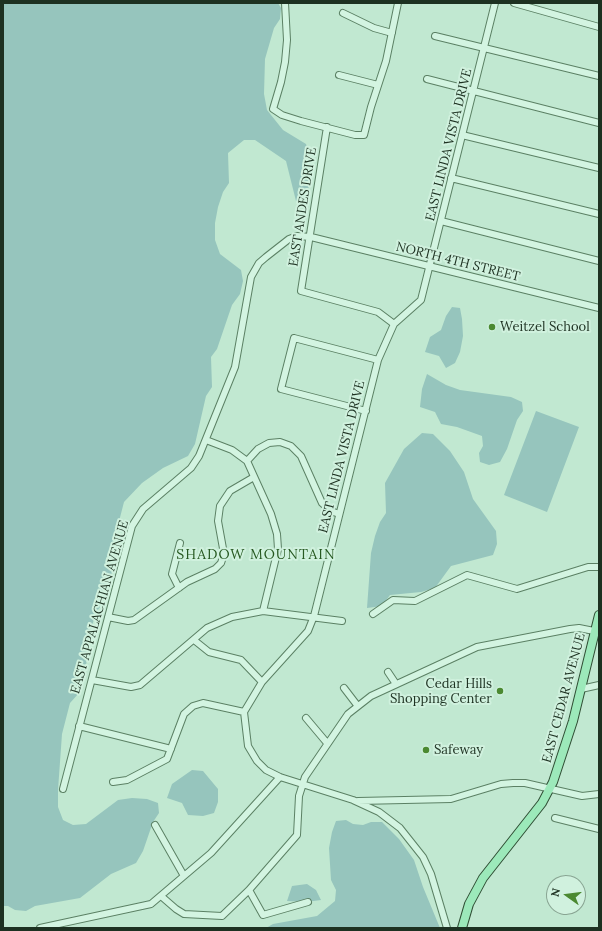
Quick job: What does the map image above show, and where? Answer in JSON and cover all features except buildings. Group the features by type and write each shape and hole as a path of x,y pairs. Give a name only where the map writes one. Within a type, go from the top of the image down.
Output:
{"main road":[{"name":"EAST CEDAR AVENUE","path":"462,928 470,904 483,878 537,810 550,788 562,757 597,631 599,615"}],"street":[{"path":"285,3 287,40 285,62 273,109 282,115 301,122 364,135 386,61 398,3"},
{"name":"EAST LINDA VISTA DRIVE","path":"244,712 262,682 308,631 314,616 378,360 394,324 421,300 496,3"},
{"path":"514,3 599,27"},
{"path":"343,13 374,28 392,33"},
{"path":"435,36 599,76"},
{"path":"339,75 378,85"},
{"path":"427,79 473,92 599,122"},
{"name":"EAST ANDES DRIVE","path":"327,127 311,237 301,291 378,312 394,324"},
{"path":"462,135 599,168"},
{"path":"451,178 599,214"},
{"path":"441,221 599,261"},
{"name":"EAST APPALACHIAN AVENUE","path":"63,789 132,526 143,509 191,468 199,456 235,367 251,277 254,269 289,238 297,236 311,237"},
{"name":"NORTH 4TH STREET","path":"311,237 599,308"},
{"path":"366,411 281,389 294,338 378,360"},
{"path":"206,440 232,450 247,462 270,514 278,542 278,549 263,611"},
{"path":"247,462 258,449 269,443 280,442 291,446 301,456 322,504 331,511 339,514"},
{"path":"108,617 128,621 134,620 196,577 215,569 221,563 224,554 218,521 220,506 230,491 254,477"},
{"path":"179,588 172,574 180,544"},
{"path":"373,614 393,600 415,601 466,575 517,589 588,567 599,567"},
{"path":"92,680 131,687 140,685 208,628 232,617 263,611 314,616 335,622 342,621"},
{"path":"162,896 176,910 184,914 222,916 249,890 297,835 299,796 302,784 327,743 348,714 357,705 396,684 477,647 570,629 579,628 597,631"},
{"path":"194,640 209,652 241,660 262,682"},
{"path":"388,672 396,684"},
{"path":"581,689 599,686"},
{"path":"344,688 357,705"},
{"path":"113,782 128,780 167,759 184,714 192,706 203,703 244,712 246,735 252,753 266,770 280,777 353,800 368,802 451,799 501,784 513,783 525,783 582,796 599,794"},
{"path":"306,718 327,743"},
{"path":"79,726 171,749"},
{"path":"40,928 151,904 211,853 280,777"},
{"path":"353,800 390,820 412,841 423,857 431,874 447,928"},
{"path":"555,818 599,828"},
{"path":"155,825 184,876"},
{"path":"249,890 264,915 308,902"}],"shaded area":[{"path":"3,3 278,3 281,8 280,19 274,28 265,59 264,94 267,110 283,130 306,144 310,158 311,175 308,191 303,202 296,201 286,161 255,140 244,140 228,153 229,183 223,192 218,207 215,223 215,240 220,254 241,270 243,281 240,294 232,305 217,349 211,357 212,387 206,396 195,444 188,456 163,468 142,483 124,502 116,533 110,587 105,601 96,612 92,626 84,678 79,693 70,703 62,734 58,807 63,820 73,825 86,824 118,800 132,798 147,799 158,803 159,813 153,822 143,851 136,863 111,874 80,898 35,906 26,911 15,910 8,906 3,906"},
{"path":"452,307 460,308 463,336 460,352 455,363 446,368 439,356 425,352 430,337 441,330 446,316"},
{"path":"427,374 446,385 460,390 511,397 522,402 523,411 517,420 507,449 500,462 489,465 480,462 479,453 483,446 482,436 457,427 441,424 435,412 420,407 422,389"},
{"path":"536,411 579,427 547,512 504,495"},
{"path":"422,433 433,434 450,451 464,472 473,499 496,531 497,544 493,555 451,566 435,588 421,592 390,595 382,606 367,608 371,553 380,522 386,513 385,483 404,449"},
{"path":"192,770 203,771 218,789 218,802 214,813 203,816 188,815 182,803 167,798 172,784"},
{"path":"346,820 353,824 363,825 371,822 382,822 399,839 414,860 423,887 440,928 266,928 273,924 317,916 335,901 336,890 331,880 329,848 336,821"},
{"path":"307,884 316,890 321,900 306,902 287,901 292,886"}],"place":[{"name":"Weitzel School","path":"492,327"},
{"name":"Cedar Hills Shopping Center","path":"500,691"},
{"name":"Safeway","path":"426,750"}],"district":[{"name":"SHADOW MOUNTAIN","path":"256,555"}]}
